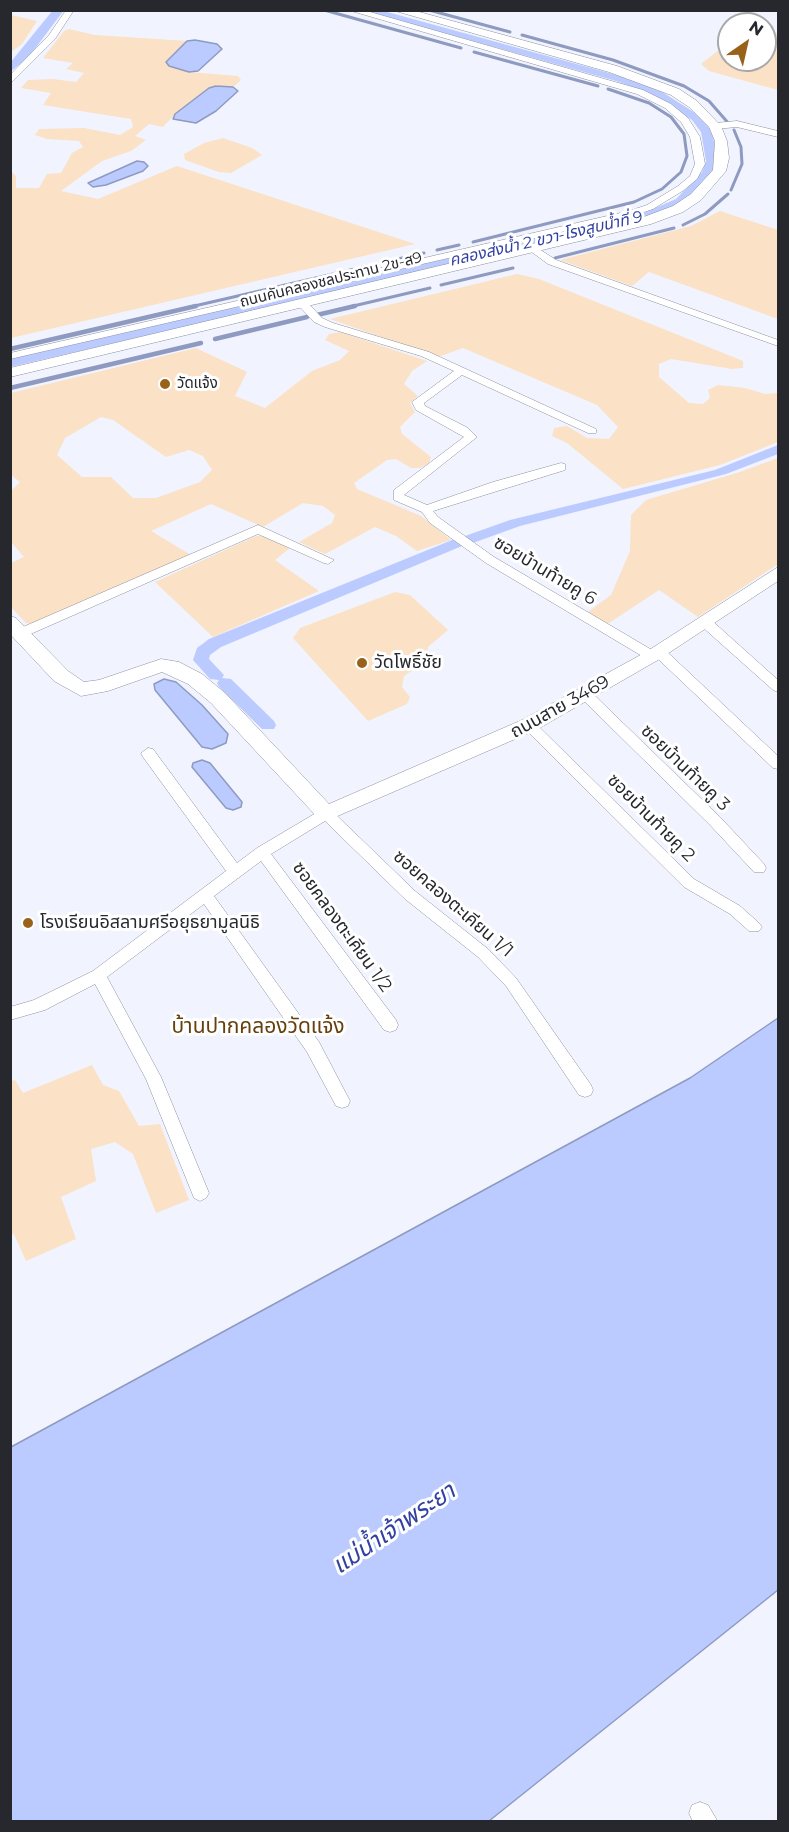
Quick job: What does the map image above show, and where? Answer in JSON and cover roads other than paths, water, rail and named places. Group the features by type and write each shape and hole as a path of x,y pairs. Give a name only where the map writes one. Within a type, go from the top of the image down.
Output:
{"street":[{"path":"10,81 52,37 70,10"},
{"path":"352,10 613,69 657,84 693,104 715,126 737,124 778,134"},
{"path":"10,356 441,262 650,207 694,177 700,164 696,137 685,120 668,106 640,92 476,39 397,10"},
{"name":"ถนนคันคลองชลประทาน 2ข-ส9","path":"10,373 303,304 441,262 533,248 664,216 696,197 719,171 722,158 721,141 715,126"},
{"path":"533,248 552,262 778,343"},
{"path":"303,304 318,320 329,325 425,354 592,431"},
{"path":"461,371 418,402 420,408 464,430 471,437 398,493 398,497 426,509 497,485 561,467"},
{"name":"ซอยบ้านท้ายคู 6","path":"426,509 434,520 490,560 655,653 778,765"},
{"path":"10,1014 39,1005 98,975 262,852 326,814 218,698 195,679 161,665 101,686 81,689 61,676 16,627 258,529 328,560"},
{"name":"ถนนสาย 3469","path":"326,814 529,725 655,653 778,573"},
{"path":"704,621 778,687"},
{"name":"ซอยบ้านท้ายคู 3","path":"585,694 715,821 759,868"},
{"name":"ซอยบ้านท้ายคู 2","path":"529,725 689,883 735,910 754,927"},
{"path":"148,753 235,872"},
{"name":"ซอยคลองตะเคียน 1/1","path":"326,814 410,895 483,953 511,982 585,1090"},
{"name":"ซอยคลองตะเคียน 1/2","path":"262,852 390,1025"},
{"path":"205,894 313,1047 342,1101"},
{"path":"98,975 153,1077 200,1193"}],"water":[{"path":"187,41 217,44 222,49 198,71 189,72 169,66 166,62"},
{"path":"233,87 238,91 216,111 196,123 173,119 175,114 209,88"},
{"path":"137,161 144,162 148,166 143,171 106,185 93,187 88,183"},
{"path":"164,679 176,682 202,705 228,734 226,743 212,749 202,747 155,690 154,684"},
{"path":"202,760 210,763 242,802 241,807 233,810 226,808 192,767 193,763"},
{"name":"แม่น้ำเจ้าพระยา","path":"778,1018 778,1590 489,1821 11,1821 11,1447 690,1078"}],"waterway":[{"path":"10,69 24,56 59,10"},
{"path":"324,10 461,48"},
{"name":"คลองส่งน้ำ 2 ขวา-โรงสูบน้ำที่ 9","path":"10,363 645,217 680,201 701,182 708,172 712,161 711,146 706,132 696,118 655,92 620,79 367,10"},
{"path":"429,10 510,32"},
{"path":"522,35 613,60 684,86 709,101 730,125"},
{"path":"474,52 598,86"},
{"path":"473,242 634,202 662,189 681,172 687,156 684,134 671,117 649,103 608,89"},
{"path":"731,190 742,164 741,147 734,130"},
{"path":"683,225 705,214 728,194"},
{"path":"555,258 674,228"},
{"path":"437,250 459,245"},
{"path":"190,307 424,253"},
{"path":"441,285 513,268"},
{"path":"349,307 430,288"},
{"path":"10,349 196,306"},
{"path":"317,315 355,306"},
{"path":"215,339 307,317"},
{"path":"10,388 201,343"},
{"path":"721,471 778,449"},
{"path":"470,539 515,523 711,473"},
{"path":"216,675 201,660 203,652 215,643 457,543"},
{"path":"225,683 268,725"}],"place":[{"name":"วัดแจ้ง","path":"165,384"},
{"name":"วัดโพธิ์ชัย","path":"362,663"},
{"name":"โรงเรียนอิสลามศรีอยุธยามูลนิธิ","path":"28,923"}],"district":[{"name":"บ้านปากคลองวัดแจ้ง","path":"258,1027"}]}
